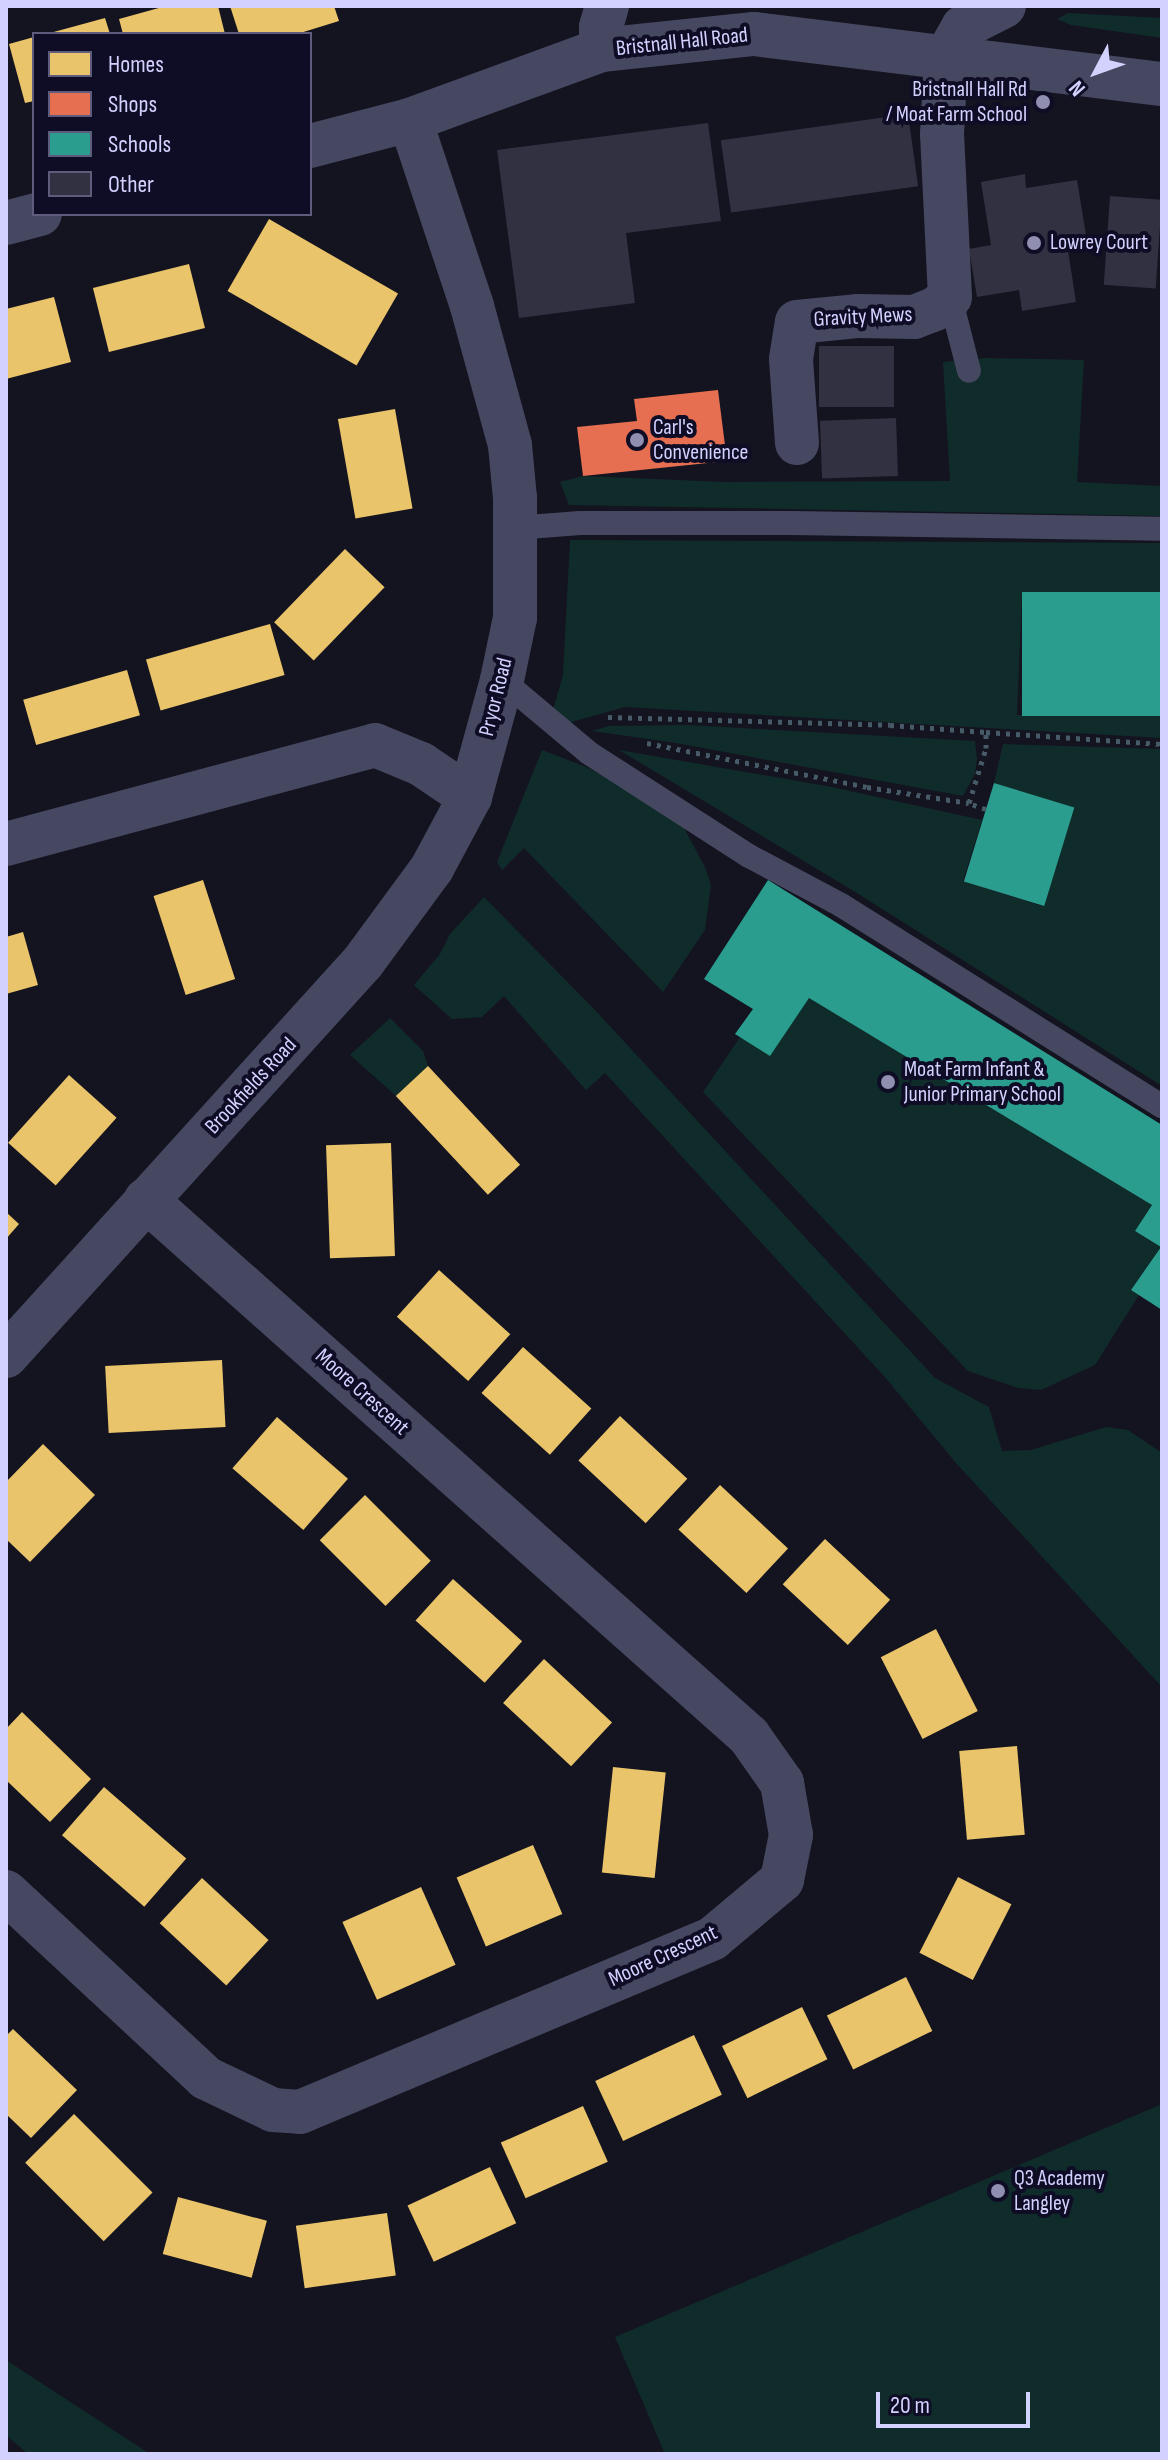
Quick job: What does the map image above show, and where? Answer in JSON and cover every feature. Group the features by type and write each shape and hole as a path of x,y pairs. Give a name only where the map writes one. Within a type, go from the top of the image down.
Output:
{"street":[{"path":"601,50 601,27 607,6"},
{"path":"950,297 942,134 946,57 963,27 1004,6"},
{"name":"Bristnall Hall Road","path":"312,145 410,120 601,50 748,20 946,57 1162,84"},
{"name":"Pryor Road","path":"410,120 472,306 510,445 515,528 515,618 502,680 470,797"},
{"path":"6,223 32,216"},
{"name":"Gravity Mews","path":"797,443 791,359 797,322 857,316 914,317 935,309 950,297"},
{"path":"6,844 375,745 421,764 470,797"},
{"name":"Brookfields Road","path":"6,1356 363,962 432,868 470,797"},
{"name":"Moore Crescent","path":"6,1892 206,2078 273,2110 300,2112 713,1938 782,1880 791,1835 782,1783 749,1736 146,1200"}],"lane":[{"path":"950,297 969,371"},
{"path":"515,528 580,523 791,523 1162,529"},
{"path":"502,680 564,733 749,856 841,905 1162,1106"}],"path":[{"path":"564,733 603,717 890,725 1162,744"},
{"path":"969,803 986,748 986,732"},
{"path":"564,733 619,737 867,787 969,803 986,809"}],"green space":[{"path":"1068,13 1162,18 1162,38 1071,25 1057,19"},
{"path":"986,358 1084,360 1077,482 1162,486 1162,516 569,505 560,482 583,476 725,482 950,481 943,362"},
{"path":"570,540 1162,543 1162,592 1022,593 1017,715 1162,716 1162,738 625,707 568,723 553,710 563,675"},
{"path":"688,725 975,741 975,774 963,796 676,743 592,731 609,726"},
{"path":"1003,744 1162,749 1162,1086 857,893 619,750 832,787 982,820 963,881 1042,906 1073,808 994,783"},
{"path":"542,750 589,768 664,810 683,826 705,867 711,885 705,930 663,992 524,848 502,870 497,862"},
{"path":"484,897 595,1010 935,1378 989,1407 1002,1451 1031,1450 1106,1427 1128,1430 1162,1453 1162,1687 956,1463 884,1376 605,1073 586,1090 504,996 482,1017 452,1019 414,985 440,954 450,934"},
{"path":"809,998 1152,1205 1135,1231 1161,1247 1131,1290 1139,1295 1095,1365 1041,1390 1018,1388 968,1371 703,1092 740,1037"},
{"path":"390,1018 423,1051 428,1066 396,1096 350,1055"},
{"name":"Q3 Academy Langley","path":"1162,2104 1162,2454 665,2454 615,2337"},
{"path":"6,2360 151,2454 28,2454 6,2435"}],"building: Homes":[{"path":"166,6 218,6 224,32 122,32 119,19"},
{"path":"230,6 334,6 339,21 303,32 238,32"},
{"path":"105,18 109,32 54,32"},
{"path":"32,38 32,101 25,103 9,44"},
{"path":"269,219 398,294 357,365 228,291"},
{"path":"189,264 205,328 109,352 93,288"},
{"path":"54,297 71,362 6,379 6,309"},
{"path":"395,409 413,508 355,519 338,419"},
{"path":"345,549 385,587 314,661 274,622"},
{"path":"270,624 285,675 161,711 146,660"},
{"path":"127,670 140,715 36,745 23,700"},
{"path":"203,880 235,979 186,995 154,896"},
{"path":"23,932 38,985 6,994 6,937"},
{"path":"428,1066 520,1165 488,1195 396,1096"},
{"path":"69,1075 117,1118 56,1185 8,1143"},
{"path":"391,1143 395,1256 330,1258 326,1145"},
{"path":"6,1212 19,1224 6,1239"},
{"path":"439,1270 510,1334 468,1381 397,1317"},
{"path":"523,1347 591,1409 550,1455 482,1393"},
{"path":"222,1360 226,1427 109,1433 105,1366"},
{"path":"620,1416 687,1479 646,1523 578,1461"},
{"path":"277,1417 348,1479 303,1530 232,1468"},
{"path":"43,1444 95,1495 30,1562 6,1539 6,1482"},
{"path":"720,1485 788,1548 746,1593 678,1530"},
{"path":"365,1495 431,1561 386,1606 320,1540"},
{"path":"825,1539 890,1600 848,1645 783,1584"},
{"path":"453,1579 522,1641 485,1683 416,1621"},
{"path":"936,1629 978,1711 923,1739 881,1657"},
{"path":"544,1659 612,1722 571,1766 503,1703"},
{"path":"22,1712 91,1779 50,1822 6,1780 6,1729"},
{"path":"1017,1746 1025,1835 967,1840 959,1751"},
{"path":"613,1767 666,1773 655,1878 602,1872"},
{"path":"104,1787 186,1859 144,1907 62,1835"},
{"path":"533,1845 562,1914 486,1946 457,1877"},
{"path":"958,1877 1011,1904 973,1980 919,1953"},
{"path":"202,1878 269,1940 226,1985 160,1923"},
{"path":"421,1887 456,1965 377,2000 342,1922"},
{"path":"906,1977 932,2031 853,2070 827,2016"},
{"path":"802,2007 827,2059 747,2098 722,2046"},
{"path":"13,2029 77,2090 31,2138 6,2114 6,2036"},
{"path":"694,2035 722,2095 623,2141 595,2081"},
{"path":"583,2106 608,2162 526,2198 501,2143"},
{"path":"74,2114 152,2192 104,2241 25,2163"},
{"path":"490,2167 516,2223 434,2262 408,2205"},
{"path":"178,2197 267,2221 252,2278 163,2254"},
{"path":"387,2213 396,2275 305,2288 296,2226"}],"building: Shops":[{"path":"718,390 727,461 583,476 577,427 637,421 634,399"}],"building: Schools":[{"path":"1022,592 1162,592 1162,716 1022,716"},
{"path":"994,783 1074,808 1044,906 964,881"},
{"path":"768,880 1162,1125 1162,1310 1131,1290 1161,1247 1135,1231 1152,1205 809,998 770,1056 735,1034 753,1009 704,979"}],"building: Other":[{"path":"908,114 918,186 731,213 721,140"},
{"path":"708,123 721,221 626,233 635,303 519,318 497,150"},
{"name":"Lowrey Court","path":"1025,174 1026,188 1077,180 1087,241 1067,244 1076,302 1022,311 1019,290 977,297 969,249 991,245 981,182"},
{"path":"1110,196 1162,200 1156,288 1104,285"},
{"path":"819,346 894,346 894,407 819,407"},
{"path":"896,418 898,476 822,479 820,421"}],"place":[{"name":"Bristnall Hall Rd / Moat Farm School","path":"1043,102"},
{"name":"Lowrey Court","path":"1034,243"},
{"name":"Carl's Convenience","path":"637,440"},
{"name":"Moat Farm Infant & Junior Primary School","path":"888,1082"},
{"name":"Q3 Academy Langley","path":"998,2191"}]}
